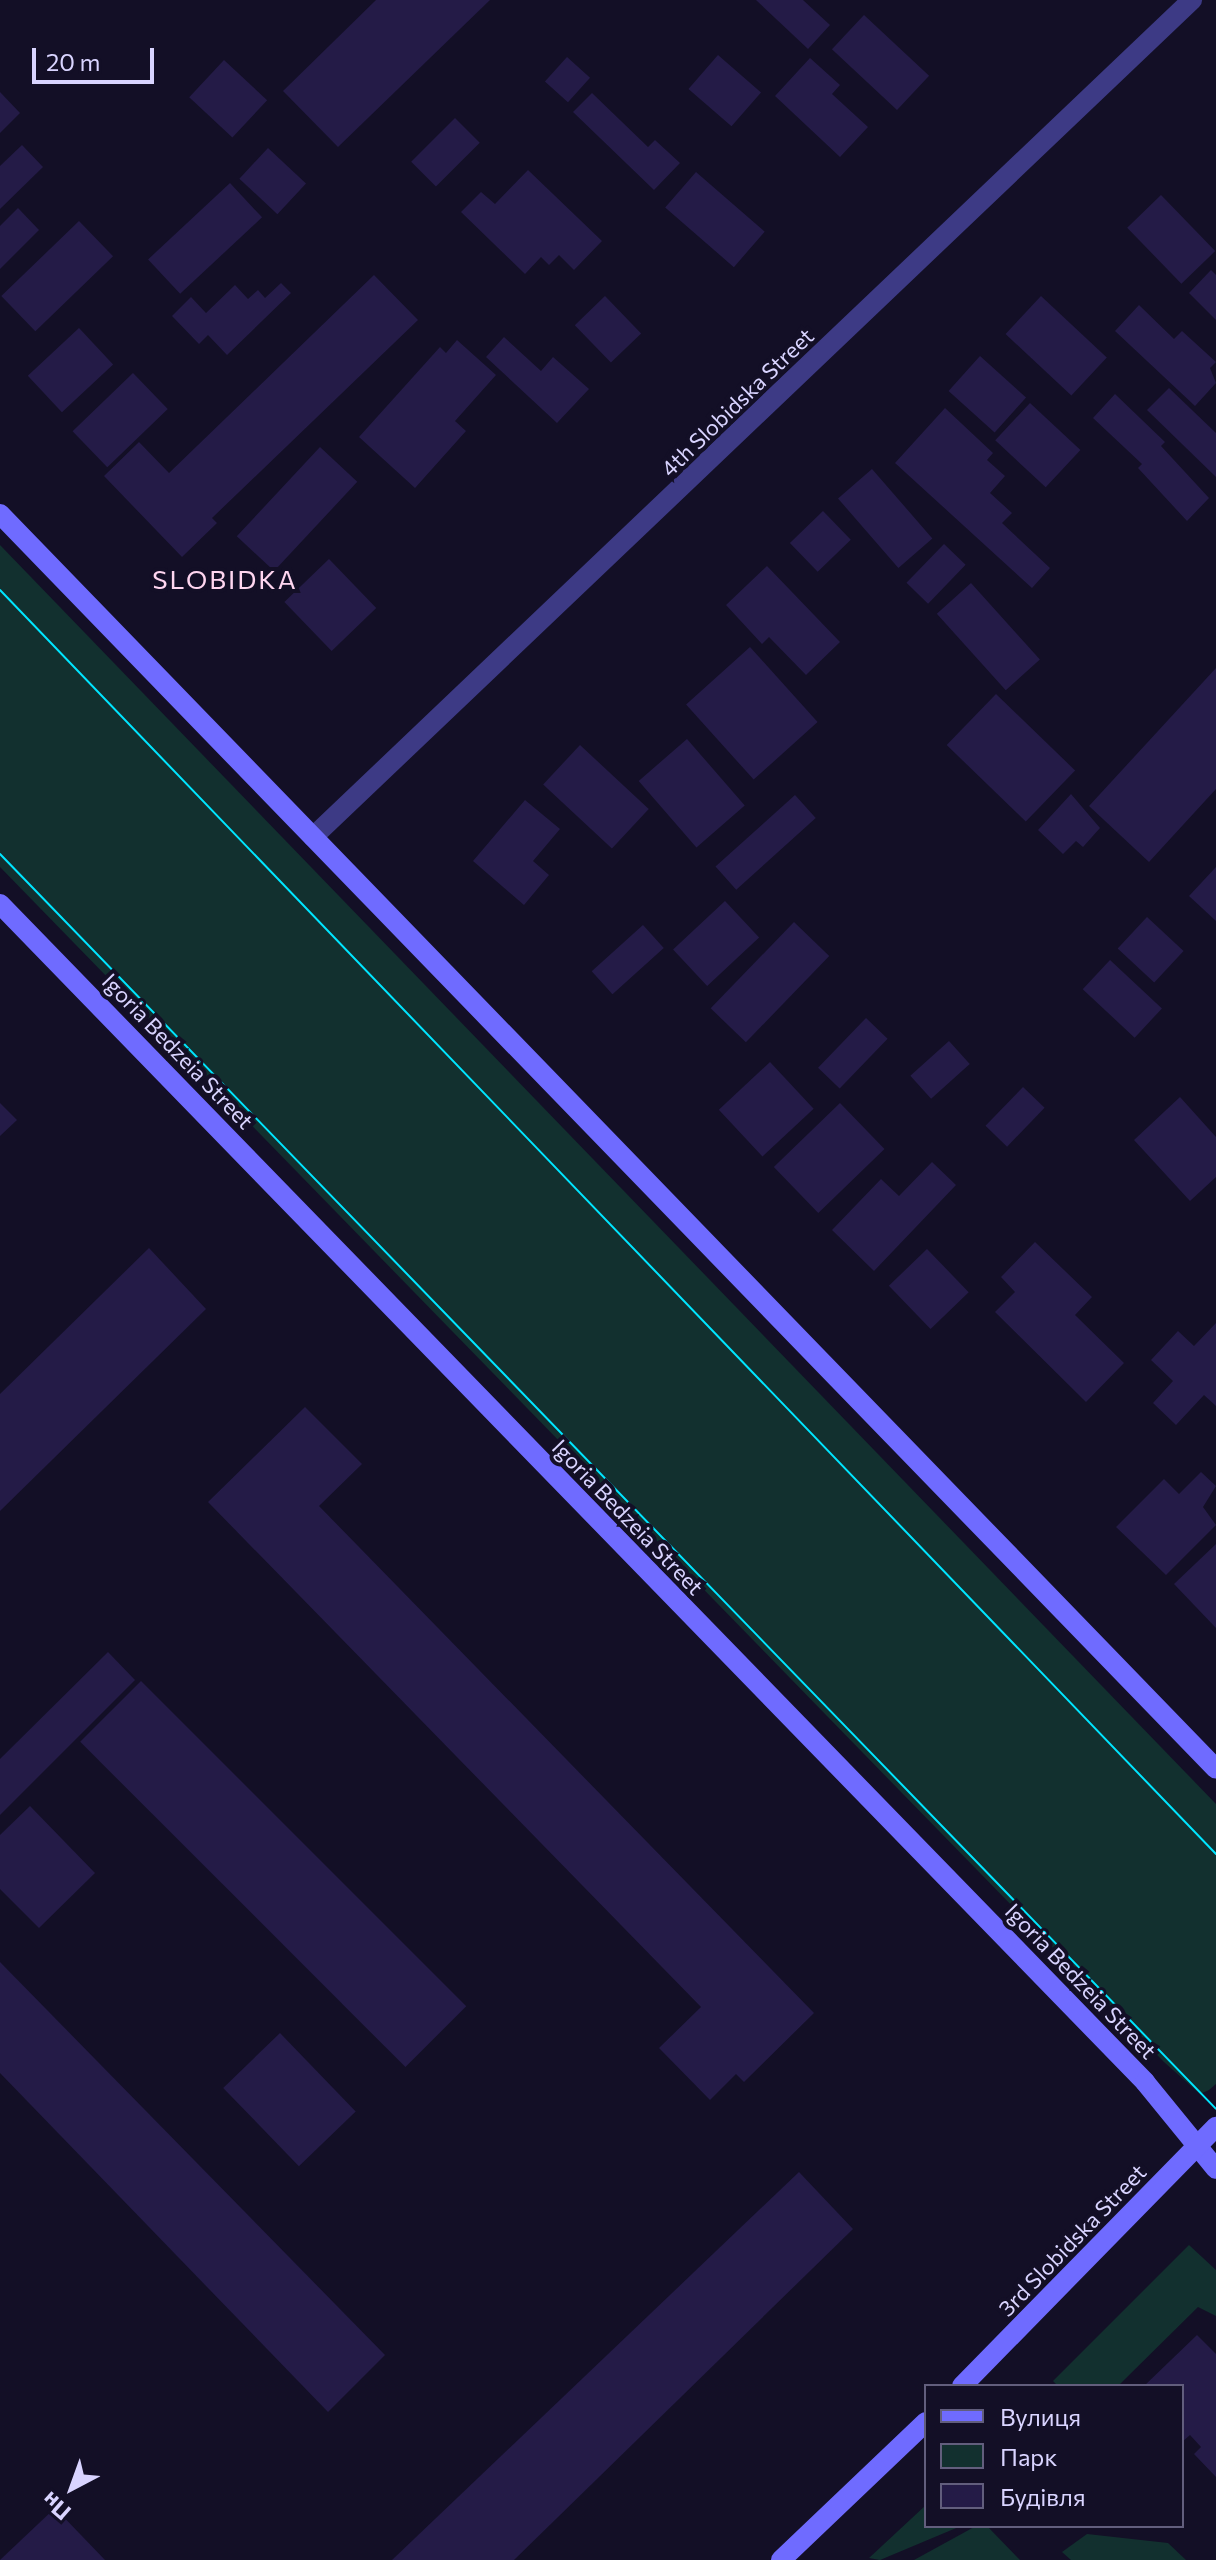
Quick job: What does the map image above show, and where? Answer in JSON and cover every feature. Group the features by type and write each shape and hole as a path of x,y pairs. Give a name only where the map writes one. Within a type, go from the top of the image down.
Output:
{"street":[{"name":"4th Slobidska Street","path":"313,837 1192,0"},
{"path":"0,514 1216,1769"},
{"name":"Igoria Bedzeia Street","path":"0,904 1145,2082 1216,2169"},
{"name":"3rd Slobidska Street","path":"964,2384 1216,2127"},
{"path":"781,2560 924,2424"}],"green space":[{"path":"0,545 1216,1804 1216,2084 1209,2090 1200,2094 1164,2062 0,867"},
{"path":"1189,2245 1216,2270 1216,2316 1198,2307 1120,2384 1056,2384 1053,2381"},
{"path":"924,2507 924,2528 956,2528 880,2560 869,2558"},
{"path":"972,2528 989,2528 1020,2560 914,2560"},
{"path":"1087,2534 1168,2543 1186,2560 1071,2560 1062,2552"}],"building":[{"path":"376,0 490,0 338,147 283,91"},
{"path":"756,0 803,0 830,25 808,49"},
{"path":"864,15 929,76 897,110 832,49"},
{"path":"718,55 761,92 731,126 688,89"},
{"path":"567,57 590,78 568,102 545,82"},
{"path":"810,58 840,85 832,94 868,127 840,157 775,96"},
{"path":"224,60 267,100 232,138 189,97"},
{"path":"0,92 20,113 0,133"},
{"path":"592,93 648,147 655,140 680,163 654,190 573,112"},
{"path":"455,118 480,143 436,187 411,162"},
{"path":"22,145 43,167 0,209 0,166"},
{"path":"268,148 306,183 277,214 239,179"},
{"path":"528,170 602,241 574,270 559,255 549,265 541,257 525,274 461,212 481,192 495,204"},
{"path":"696,172 765,232 734,267 665,207"},
{"path":"230,183 262,217 180,294 148,259"},
{"path":"1161,195 1215,251 1181,284 1127,228"},
{"path":"18,208 39,230 0,269 0,226"},
{"path":"79,221 113,256 35,331 1,296"},
{"path":"1211,270 1216,275 1216,320 1189,293"},
{"path":"374,275 418,320 212,518 217,523 182,557 104,476 139,442 169,473"},
{"path":"281,283 291,293 227,355 208,335 199,344 172,316 191,297 206,313 235,285 248,299 258,290 265,298"},
{"path":"605,296 641,333 611,363 575,325"},
{"path":"1041,296 1107,357 1071,395 1006,334"},
{"path":"1139,305 1174,339 1182,331 1216,362 1210,368 1216,383 1195,406 1115,331"},
{"path":"79,328 113,365 62,412 28,376"},
{"path":"504,337 541,371 553,357 589,389 557,423 486,357"},
{"path":"457,340 496,375 455,421 466,431 415,488 359,437 440,347 446,353"},
{"path":"980,356 1026,397 995,432 949,391"},
{"path":"133,373 168,409 107,467 73,431"},
{"path":"1169,388 1216,433 1216,477 1147,410"},
{"path":"1115,394 1165,442 1161,446 1209,498 1187,521 1138,468 1142,464 1093,418"},
{"path":"1030,403 1080,450 1046,487 995,440"},
{"path":"945,408 993,453 987,460 1005,476 990,493 1012,513 1002,523 1050,568 1032,588 895,463"},
{"path":"320,447 357,482 274,571 237,536"},
{"path":"872,469 932,538 898,568 838,499"},
{"path":"823,511 851,540 818,572 790,543"},
{"path":"944,544 966,565 928,604 906,583"},
{"path":"329,559 376,608 332,651 284,602"},
{"path":"767,566 840,642 806,675 769,637 762,644 726,605"},
{"path":"971,583 1040,660 1006,690 937,614"},
{"path":"750,647 818,722 754,780 686,705"},
{"path":"1216,668 1216,789 1149,862 1089,806"},
{"path":"996,694 1075,770 1026,821 947,745"},
{"path":"687,739 745,805 696,847 639,781"},
{"path":"580,745 649,809 612,849 543,784"},
{"path":"1071,794 1100,828 1083,847 1076,841 1063,854 1038,830"},
{"path":"795,795 816,818 736,890 715,867"},
{"path":"525,800 560,829 533,861 549,875 524,905 473,861"},
{"path":"1216,867 1216,921 1189,896"},
{"path":"725,901 759,938 707,986 673,949"},
{"path":"1147,917 1184,951 1154,983 1118,948"},
{"path":"794,922 829,956 746,1042 711,1008"},
{"path":"643,925 664,948 612,994 592,971"},
{"path":"1110,960 1162,1008 1135,1038 1083,989"},
{"path":"866,1018 888,1039 840,1088 818,1068"},
{"path":"949,1041 970,1064 931,1099 910,1076"},
{"path":"770,1062 814,1109 762,1157 719,1110"},
{"path":"1023,1087 1045,1108 1007,1147 985,1126"},
{"path":"1180,1097 1216,1137 1216,1177 1190,1201 1134,1140"},
{"path":"0,1103 17,1120 0,1136"},
{"path":"840,1103 884,1149 818,1213 774,1167"},
{"path":"932,1162 956,1185 874,1271 832,1230 881,1179 899,1196"},
{"path":"1035,1242 1092,1297 1075,1315 1124,1363 1086,1402 995,1312 1015,1292 1001,1277"},
{"path":"149,1248 206,1309 0,1511 0,1394"},
{"path":"927,1249 969,1292 931,1329 889,1286"},
{"path":"1216,1323 1216,1406 1204,1395 1176,1425 1153,1403 1173,1381 1151,1360 1178,1331 1194,1346"},
{"path":"305,1407 362,1464 319,1506 814,2013 744,2082 736,2074 710,2100 659,2048 701,2007 208,1502"},
{"path":"1201,1472 1216,1486 1203,1507 1216,1525 1166,1575 1116,1527 1164,1479 1179,1494"},
{"path":"1216,1544 1216,1628 1174,1584"},
{"path":"108,1652 135,1680 0,1815 0,1759"},
{"path":"141,1681 466,2006 405,2067 80,1742"},
{"path":"30,1806 95,1873 39,1928 0,1889 0,1835"},
{"path":"0,1962 385,2355 328,2412 0,2073"},
{"path":"280,2033 356,2111 299,2166 223,2088"},
{"path":"799,2172 853,2229 514,2560 392,2560"},
{"path":"1197,2335 1216,2354 1216,2477 1194,2454 1201,2447 1190,2435 1184,2440 1184,2384 1146,2384"},
{"path":"55,2508 105,2560 0,2560"}],"tram line":[{"path":"0,590 1216,1854"},
{"path":"0,854 1216,2109"}],"district":[{"name":"SLOBIDKA","path":"225,579"}]}
